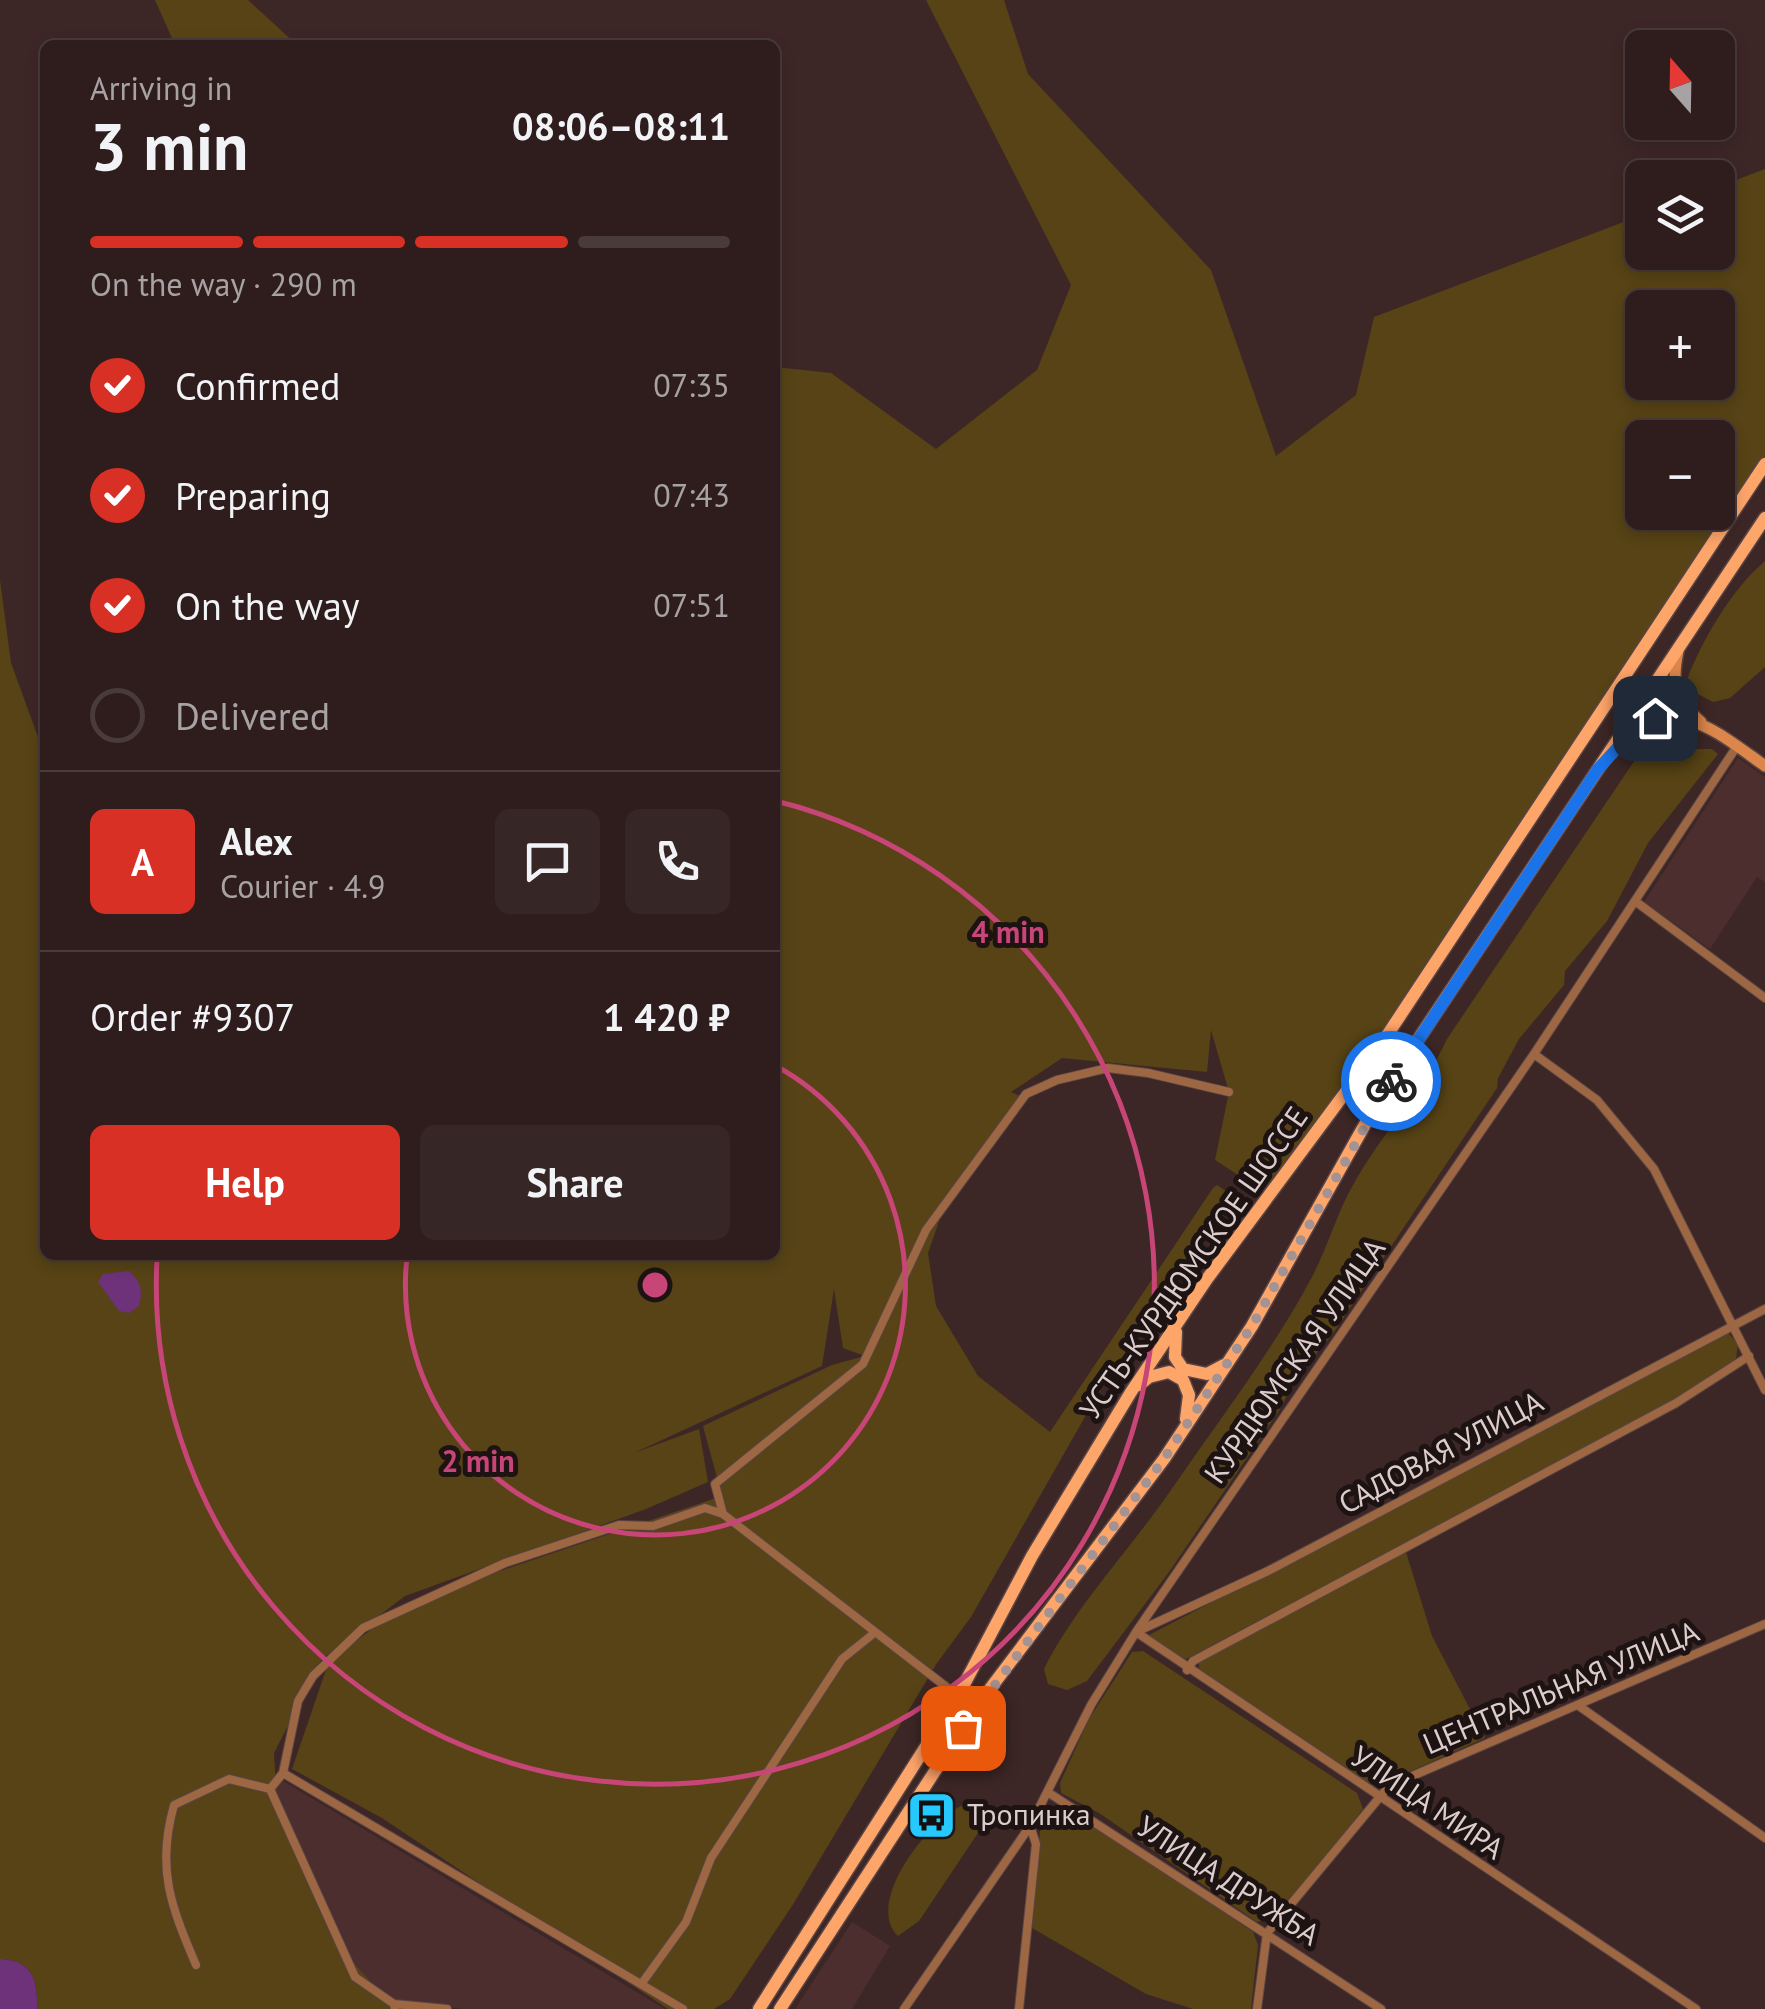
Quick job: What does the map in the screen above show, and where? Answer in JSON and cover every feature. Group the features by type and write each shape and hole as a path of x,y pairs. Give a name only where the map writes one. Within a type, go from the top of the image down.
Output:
{"main road":[{"name":"УСТЬ-КУРДЮМСКОЕ ШОССЕ","path":"759,2009 958,1696 1032,1556 1131,1392 1382,1042 1765,464"},
{"path":"780,2009 980,1702 1185,1426 1292,1261 1382,1094 1765,518"},
{"path":"1179,1320 1173,1346 1183,1369 1207,1374 1226,1363"},
{"path":"1131,1392 1149,1377 1169,1372 1176,1375 1189,1395 1185,1426"}],"street":[{"path":"1678,649 1673,675 1676,694 1708,728"},
{"path":"1598,769 1632,732 1655,718 1680,716 1708,728 1765,766"},
{"name":"КУРДЮМСКАЯ УЛИЦА","path":"904,2009 1030,1826 1090,1705 1136,1632 1534,1054 1737,746"},
{"path":"1635,901 1765,998"},
{"path":"1534,1054 1597,1100 1654,1169 1736,1325 1765,1390"},
{"path":"723,1514 715,1484 864,1364 926,1230 1026,1094 1057,1080 1108,1068 1229,1092"},
{"name":"САДОВАЯ УЛИЦА","path":"1136,1632 1268,1571 1765,1309"},
{"path":"1187,1670 1193,1661 1676,1403 1749,1356"},
{"path":"270,1788 282,1773 298,1701 314,1676 363,1628 504,1562 620,1526 653,1526 705,1508 723,1514 958,1696"},
{"name":"ЦЕНТРАЛЬНАЯ УЛИЦА","path":"1376,1796 1388,1786 1765,1624"},
{"name":"УЛИЦА МИРА","path":"1136,1632 1187,1670 1696,2009"},
{"path":"642,1984 686,1922 711,1858 842,1659 874,1634"},
{"path":"1579,1706 1765,1838"},
{"path":"282,1773 683,2009"},
{"path":"196,1965 176,1917 162,1866 174,1805 229,1778 270,1788"},
{"path":"270,1788 355,1978 394,2006 446,2009"},
{"name":"УЛИЦА ДРУЖБА","path":"1049,1793 1382,2009"},
{"path":"1257,2009 1268,1933 1376,1796"},
{"path":"1018,2009 1036,1844 1030,1826"}],"shaded area":[{"path":"155,0 248,0 292,40 173,40"},
{"path":"926,0 1004,0 1028,74 1211,270 1276,456 1356,395 1374,317 1625,221 1625,270 1735,270 1735,180 1765,169 1765,465 1735,510 1735,420 1625,420 1625,530 1722,530 1441,955 1269,1195 1215,1160 1229,1092 1211,1030 1207,1072 1062,1058 1011,1092 1024,1098 944,1207 928,1253 936,1306 978,1376 1050,1432 1213,1188 1217,1185 1237,1199 1202,1241 1098,1394 971,1617 937,1663 792,1906 730,1999 714,2009 668,2009 382,1818 292,1769 329,1661 408,1602 722,1496 703,1426 832,1365 865,1356 843,1348 834,1289 822,1366 634,1453 699,1429 708,1482 646,1509 405,1596 322,1659 274,1753 278,1817 332,1938 394,2009 37,2009 31,1974 20,1963 0,1959 0,580 11,663 40,742 40,1260 780,1260 780,368 831,373 936,449 1037,370 1071,285"},
{"path":"1765,561 1765,667 1730,698 1713,702 1690,690 1686,682 1719,617"},
{"path":"1671,724 1681,730 1678,736 1690,749 1712,749 1718,754 1648,843 1607,921 1565,971 1564,985 1519,1039 1498,1078 1497,1088 1332,1335 1299,1374 1277,1414 1169,1572 1087,1681 1067,1690 1048,1684 1044,1669 1072,1622 1155,1512 1282,1329 1313,1275 1364,1166 1641,751 1650,728"},
{"path":"1738,758 1765,777 1765,882 1757,877 1710,949 1644,902"},
{"path":"129,1271 141,1295 139,1306 129,1313 119,1311 98,1282 103,1274"},
{"path":"1728,1333 1738,1344 1736,1359 1674,1400 1186,1659 1178,1658 1149,1635"},
{"path":"1405,1549 1432,1636 1485,1738 1384,1783 1366,1783 1199,1669 1199,1662"},
{"path":"1143,1651 1357,1793 1363,1809 1281,1914 1257,1922 1099,1813 1061,1793 1060,1783 1089,1719 1132,1652"},
{"path":"283,1781 665,2009 464,2009 396,2001 356,1972 274,1789"},
{"path":"961,1806 981,1811 986,1821 919,1921 898,1936 890,1922 894,1885 932,1828"},
{"path":"1057,1812 1081,1815 1253,1932 1258,1945 1251,2009 1193,2009 1146,1994 1032,1928 1040,1831 1045,1819"},
{"path":"852,1922 890,1946 852,2009 795,2009"},
{"path":"0,1959 20,1963 31,1974 37,2009 0,2009"}],"way so far":[{"path":"963,1728 1037,1623 1164,1459 1252,1326 1391,1081"}],"place":[{"name":"Тропинка","path":"932,1815"}],"route":[{"path":"1391,1081 1598,769 1632,732 1655,718"}]}
